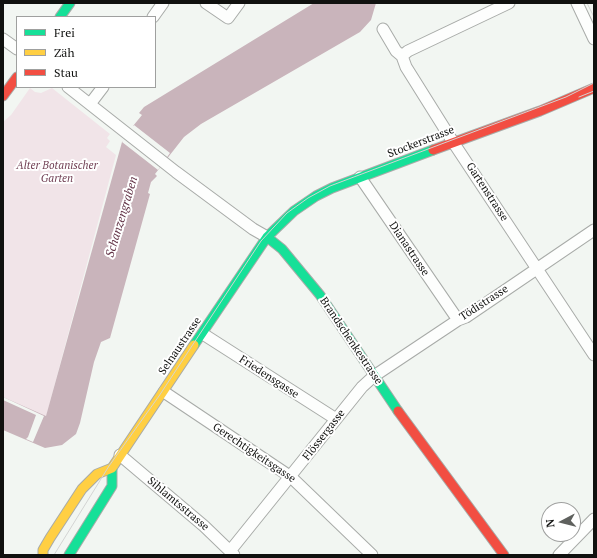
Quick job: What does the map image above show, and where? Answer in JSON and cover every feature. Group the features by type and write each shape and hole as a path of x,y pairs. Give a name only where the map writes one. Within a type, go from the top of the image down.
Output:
{"street":[{"path":"61,16 70,3"},
{"path":"154,16 163,3"},
{"path":"206,3 228,18 239,3"},
{"path":"402,56 414,48 509,3"},
{"path":"577,3 594,39"},
{"name":"Gartenstrasse","path":"383,29 396,52 402,56 406,67 453,142 594,356"},
{"path":"3,38 16,48"},
{"path":"3,96 16,78"},
{"name":"Brandschenkestrasse","path":"69,88 252,229 268,237 300,269 374,376 504,555"},
{"path":"90,104 102,88"},
{"name":"Stockerstrasse","path":"268,237 285,219 305,203 332,188 540,111 594,88"},
{"name":"Dianastrasse","path":"360,177 458,320"},
{"name":"Tödistrasse","path":"374,376 458,320 466,317 594,230"},
{"name":"Selnaustrasse","path":"69,555 112,486 112,468 120,455 268,237"},
{"name":"Friedensgasse","path":"203,334 336,419"},
{"name":"Flössergasse","path":"232,553 336,419 362,387 374,376"},
{"name":"Gerechtigkeitsgasse","path":"164,392 291,477 372,555"},
{"name":"Sihlamtsstrasse","path":"120,455 184,508 232,553"},
{"path":"43,555 43,550 50,538 82,489 97,474 112,468"},
{"path":"559,555 594,519"}],"green space":[{"name":"Alter Botanischer Garten","path":"30,88 35,92 41,93 52,88 110,134 107,138 110,141 106,147 116,155 46,417 3,397 3,122 11,115"}],"water":[{"name":"Schanzengraben","path":"314,3 376,3 371,20 360,32 201,124 184,137 155,174 157,176 151,182 148,193 150,194 110,338 101,342 94,362 80,423 76,434 62,445 45,448 3,430 3,397 46,416 122,142 135,129 133,126 142,115 139,113 144,107"}],"pier":[{"path":"134,125 170,153 158,170 122,142"},
{"path":"3,397 44,416 33,442 26,439 36,415 3,400"}],"tram line":[{"path":"587,3 594,17"},
{"path":"54,555 109,466 159,396 261,241 287,213 308,198 330,186 566,97 594,83"},
{"path":"579,97 594,91"}],"traffic: fast":[{"path":"61,16 70,3"},
{"path":"194,345 267,237 294,211 316,196 332,188 433,150"},
{"path":"267,237 282,249 320,295 398,411"},
{"path":"69,555 112,486 112,468"}],"traffic: slow":[{"path":"43,555 43,550 50,538 82,489 97,474 112,468 194,345"}],"traffic: jam":[{"path":"3,96 16,78"},
{"path":"433,150 540,111 594,88"},
{"path":"398,411 504,555"}]}
